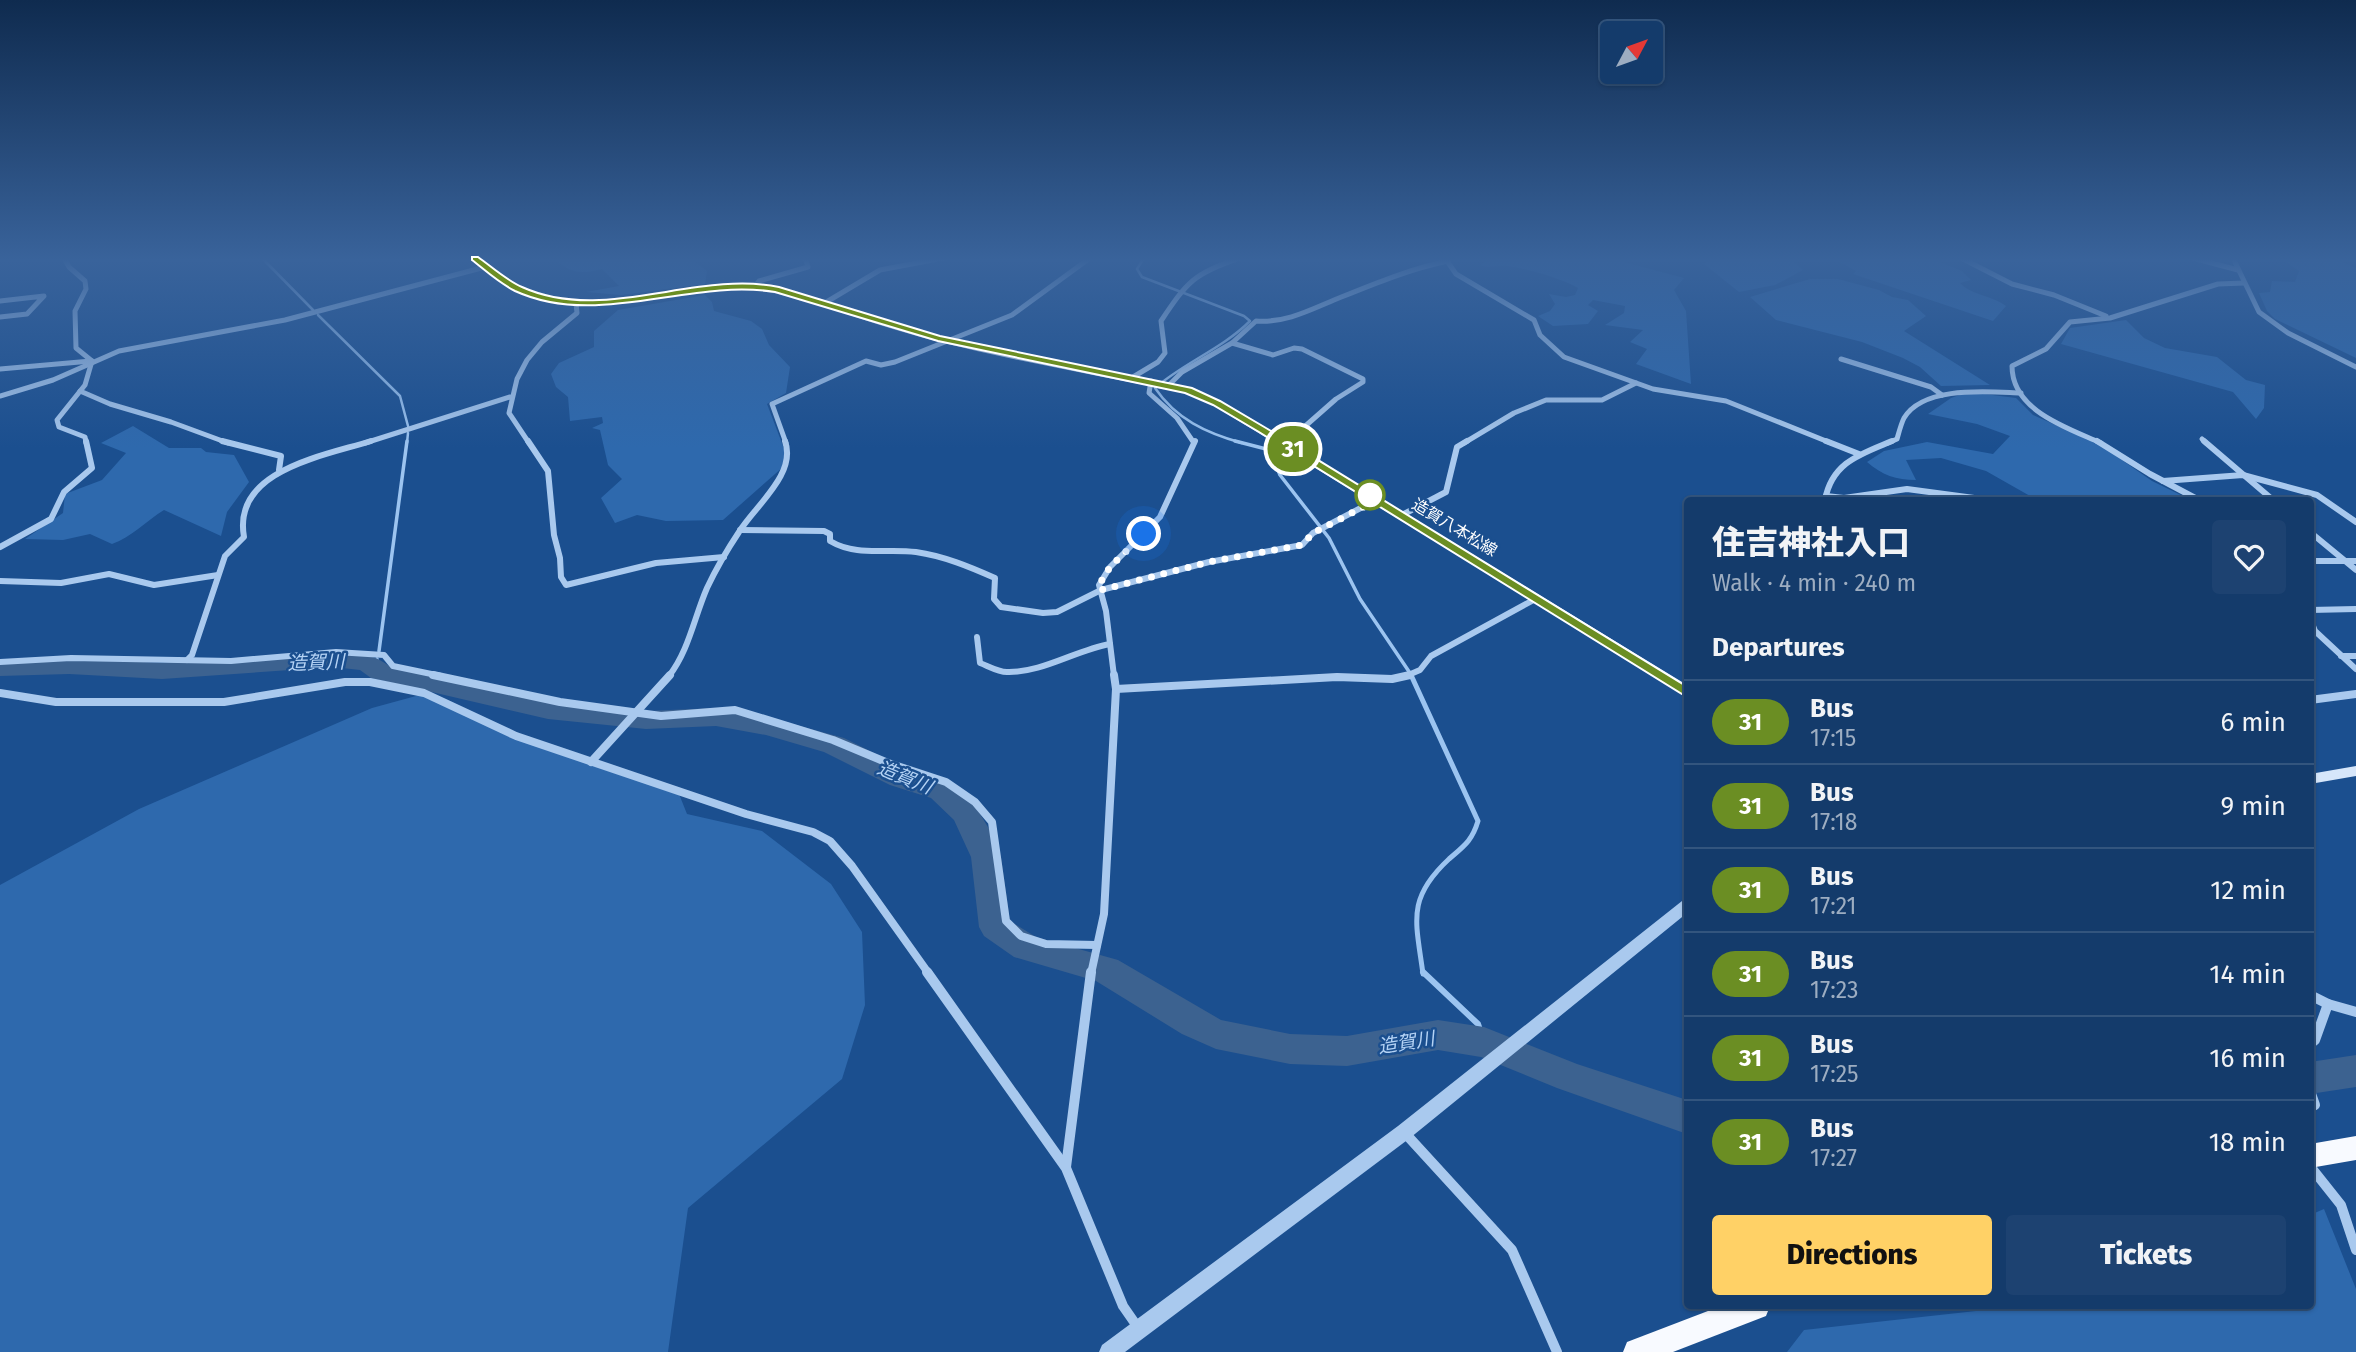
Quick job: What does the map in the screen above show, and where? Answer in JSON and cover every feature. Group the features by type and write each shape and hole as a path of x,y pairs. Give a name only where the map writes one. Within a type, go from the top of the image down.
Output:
{"highway":[{"path":"2314,1155 2356,1148"},
{"path":"1637,1352 1748,1309"}],"main road":[{"name":"造賀八本松線","path":"881,321 946,340 1152,381 1217,403 1684,689"},
{"path":"2314,778 2356,771"}],"street":[{"path":"0,547 51,519 64,492 92,468 85,437 59,427 57,421 80,391 93,368 92,360 76,348 75,321"},
{"path":"0,369 92,360 154,342 278,321"},
{"path":"570,321 544,340 516,376 509,414 548,471 554,535 560,558 561,577 566,585 656,563 724,557"},
{"path":"591,762 671,674 684,653 707,589 724,557 740,530 786,468 789,451 772,404 866,362 880,365 895,362 996,321"},
{"path":"1133,377 1163,357 1166,350 1160,328 1161,321"},
{"path":"1168,385 1182,372 1232,343 1256,321"},
{"path":"1257,321 1274,324 1286,321"},
{"path":"1534,321 1539,335 1564,356 1676,395 1726,401 1859,454"},
{"path":"2079,321 2070,322 2063,327 2046,349 2012,366 2012,376 2021,393 2043,416 2102,443 2193,497"},
{"path":"2270,321 2356,367"},
{"path":"1232,343 1273,355 1294,348 1302,349 1363,379 1363,382 1336,399 1285,444"},
{"path":"1841,359 1931,387 1942,395"},
{"path":"0,396 64,375 92,360"},
{"path":"1066,1168 1091,972 1104,914 1116,689 1107,611 1099,585 1110,567 1160,517 1195,441 1177,418 1154,400 1149,393 1152,381"},
{"path":"1402,515 1446,492 1457,447 1514,413 1546,400 1602,400 1636,383"},
{"path":"80,391 134,413 162,419 229,443 281,456 279,470"},
{"path":"1826,497 1828,482 1859,454 1897,439 1909,412 1942,395 1969,391 2021,393"},
{"path":"187,660 192,655 225,556 244,537 240,526 243,508 259,488 279,470 510,397"},
{"path":"2202,439 2269,497"},
{"path":"2163,481 2243,475 2317,495 2356,522"},
{"path":"1862,497 1892,489 1910,488 1969,497"},
{"path":"740,530 824,531 830,534 830,541 854,552 904,551 950,558 995,578 994,599 1001,607 1043,613 1057,612 1101,590 1209,562 1302,545 1313,533 1377,500"},
{"path":"2314,535 2356,570"},
{"path":"2314,561 2356,561"},
{"path":"0,581 61,583 109,574 154,585 218,575"},
{"path":"1116,689 1337,677 1405,677 1420,670 1431,656 1537,597"},
{"path":"2314,610 2356,609"},
{"path":"2314,628 2356,669"},
{"path":"977,637 979,663 1006,672 1059,662 1093,647 1110,644"},
{"path":"0,662 71,658 231,661 336,652 384,655 393,666 631,718 735,710 833,740 888,763 946,782 975,802 992,822 1006,921 1021,936 1046,944 1097,945"},
{"path":"2340,656 2356,656"},
{"path":"0,693 56,702 224,702 345,682 370,682 424,693 516,736 746,814 813,832 830,841 852,866 1066,1168 1123,1306 1139,1329"},
{"path":"2314,700 2356,694"},
{"path":"1109,1352 1404,1132 1684,907"},
{"path":"2314,997 2356,1012"},
{"path":"2314,1041 2328,1004"},
{"path":"1404,1132 1512,1250 1557,1352"},
{"path":"2314,1171 2341,1205 2356,1250"}],"shaded area":[{"path":"605,321 751,321 762,329 769,345 790,367 786,393 767,404 785,451 783,467 723,520 666,521 637,515 615,523 601,498 622,479 608,465 600,430 592,428 603,423 602,417 570,421 568,397 556,387 551,374 559,363 594,347 594,331"},
{"path":"1546,321 1590,321 1588,324 1553,326"},
{"path":"1611,321 1687,321 1691,384 1636,364 1647,349 1630,342 1643,330 1605,325"},
{"path":"1780,321 1919,321 1904,331 1990,385 1941,386 1920,367 1862,342"},
{"path":"2127,321 2144,338 2165,348 2217,357 2246,380 2265,385 2264,408 2256,419 2233,392 2061,344 2070,328"},
{"path":"2279,321 2356,321 2356,358"},
{"path":"1968,392 2016,398 2033,415 2099,444 2152,481 2185,497 2032,497 1986,471 1941,458 1906,460 1916,480 1890,476 1867,462 1884,451 1927,442 1993,454 2010,436 1977,424 1928,414 1951,398"},
{"path":"133,426 169,448 201,448 206,452 234,455 249,482 227,512 221,536 164,510 112,544 90,534 63,540 25,539 63,513 65,494 102,480 126,453 101,443"},
{"path":"427,693 504,730 677,789 687,814 762,831 831,884 862,932 865,1005 842,1079 688,1208 668,1352 0,1352 0,885 139,809 372,708"},
{"path":"2324,1209 2356,1289 2356,1352 1787,1352 1804,1330 1994,1309 2314,1309 2314,1213"}],"waterway":[{"path":"324,321 400,396 408,426"},
{"path":"1238,442 1216,435 1182,416 1155,388 1228,340 1250,321"},
{"path":"407,443 408,433"},
{"path":"379,651 407,441"},
{"path":"1238,442 1270,450 1280,475 1329,538 1360,599 1412,676"},
{"path":"1238,442 1242,443"},
{"name":"造賀川","path":"0,668 69,666 162,671 333,659 367,662 380,672 548,710 646,720 716,717 767,726 834,745 900,778 941,791 964,812 979,837 986,857 995,927 1026,948 1106,970 1194,1024 1216,1034 1290,1049 1347,1051 1438,1035 1484,1042 1570,1077 1684,1116"},
{"path":"375,668 377,659"},
{"path":"1411,675 1478,821 1470,838 1435,873 1420,899 1417,925 1423,974"},
{"path":"1423,972 1478,1024 1484,1042"},
{"name":"造賀川","path":"2314,1077 2356,1071"}],"bus line":[{"name":"31","path":"876,321 938,339 1169,385 1217,403 1684,689"}],"route":[{"path":"1144,534 1110,567 1099,585 1101,590 1209,562 1302,545 1313,533 1377,500 1370,495"}]}
